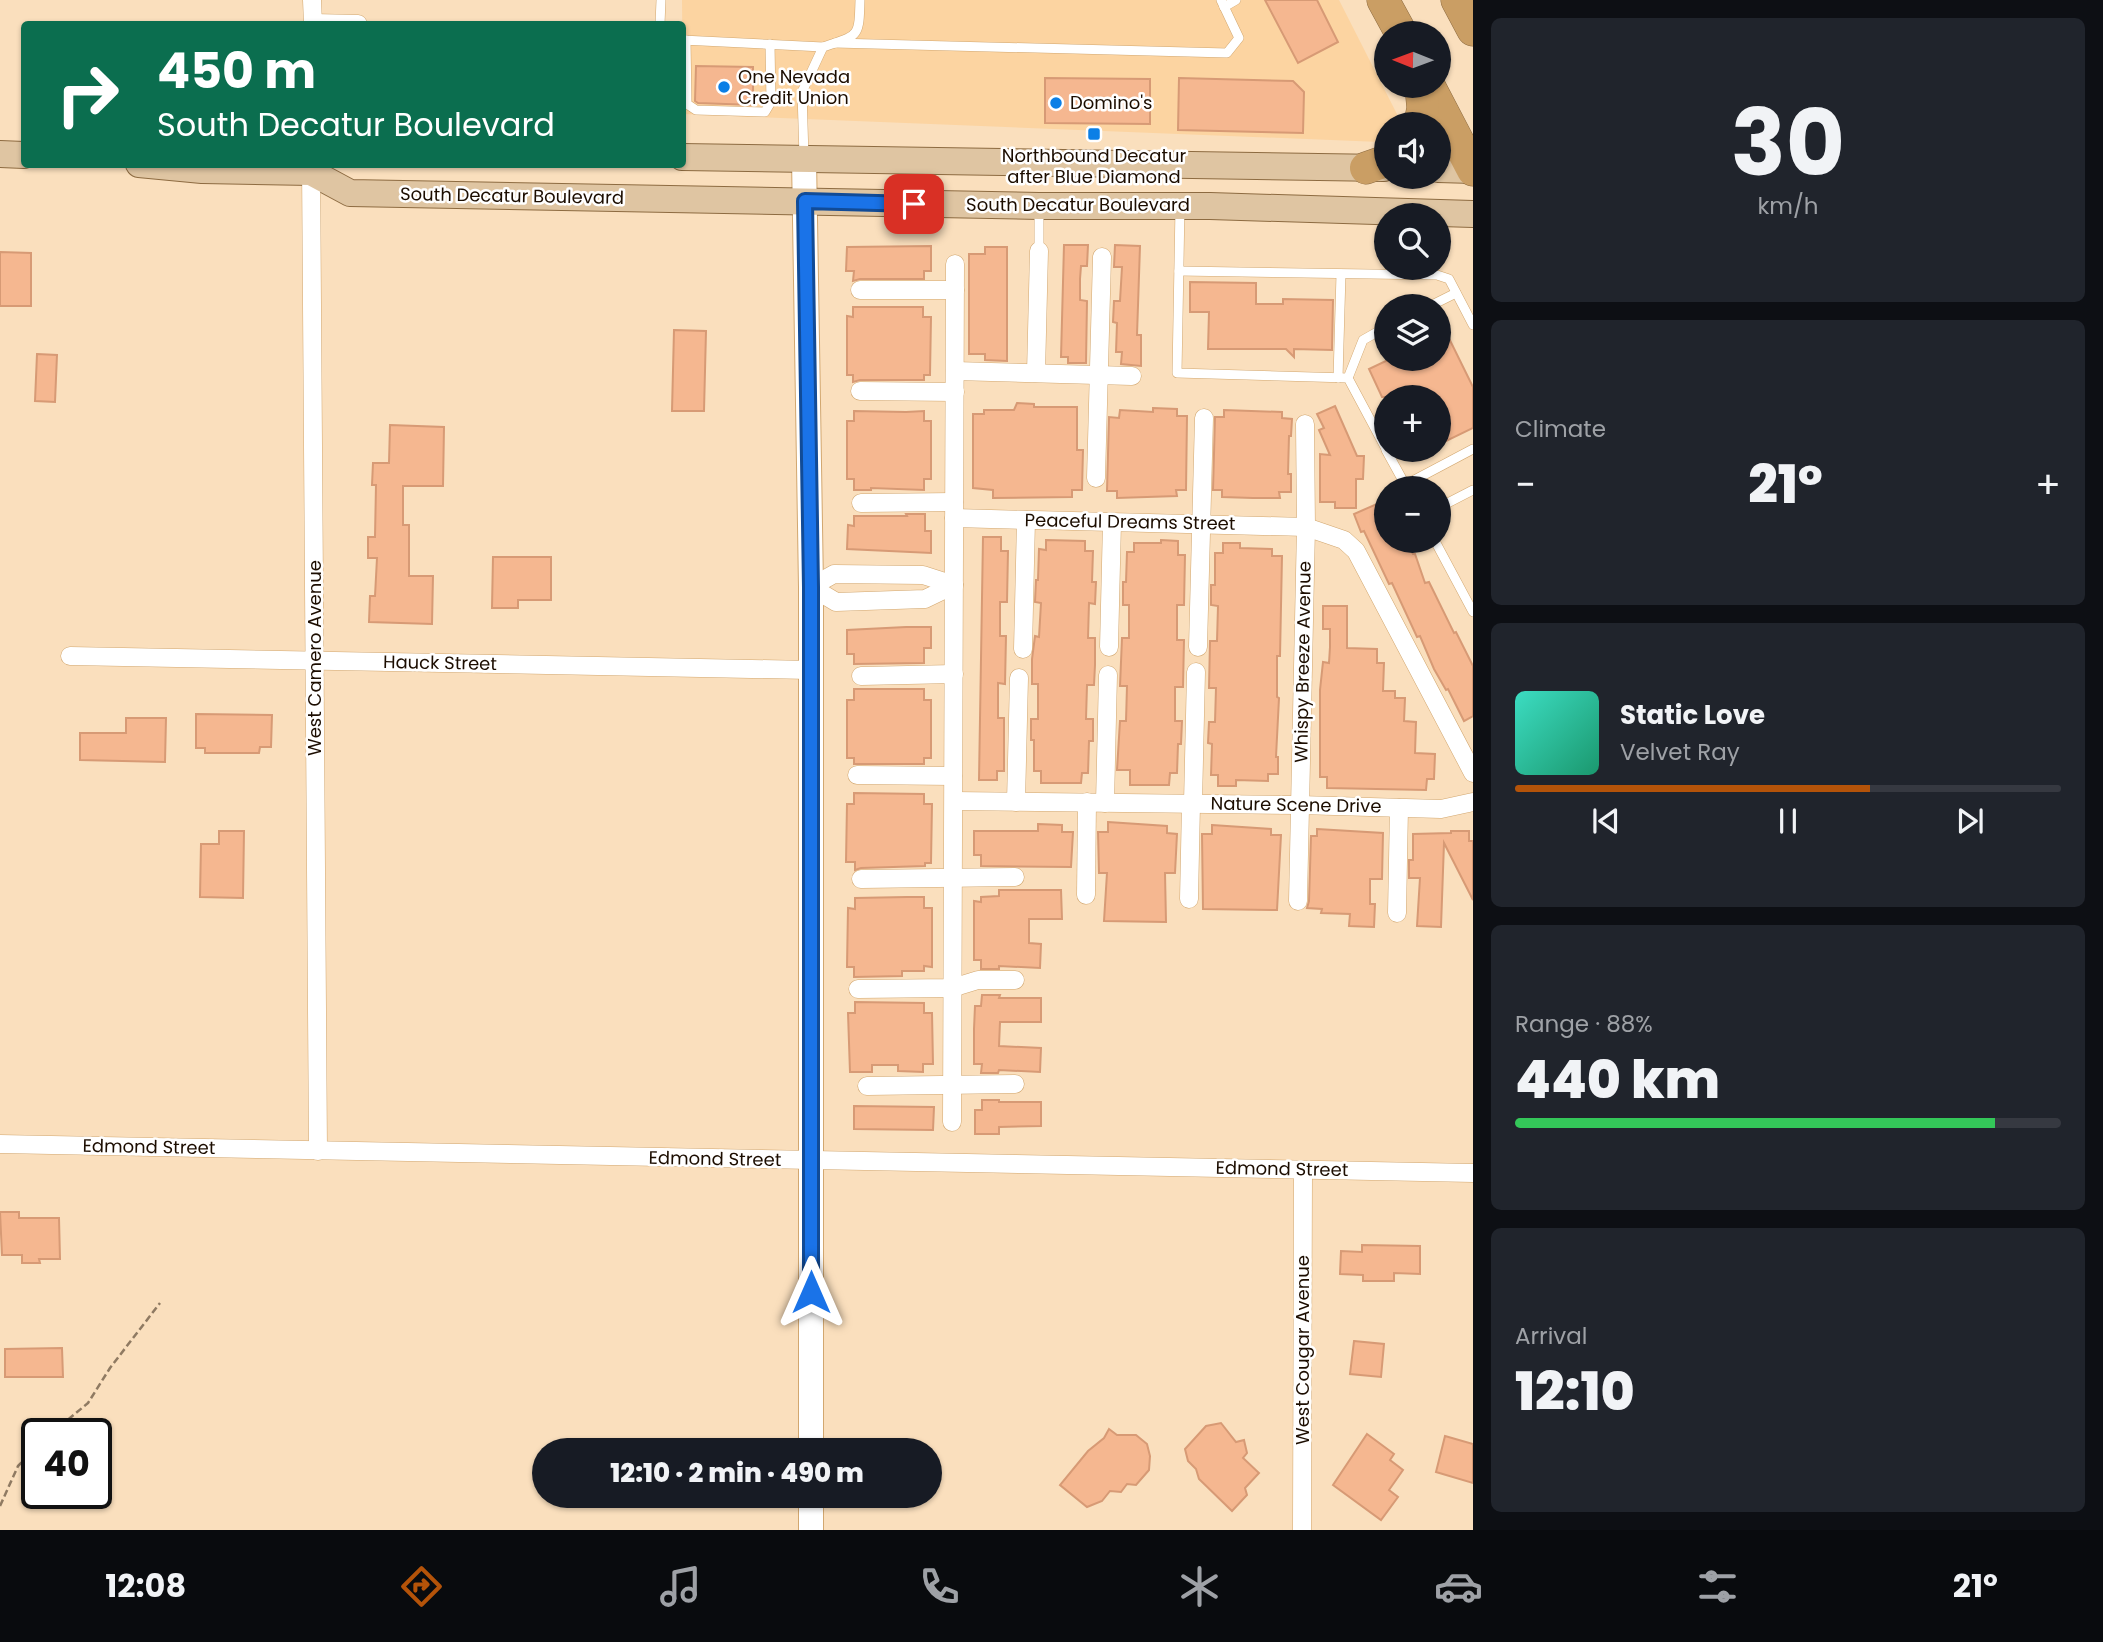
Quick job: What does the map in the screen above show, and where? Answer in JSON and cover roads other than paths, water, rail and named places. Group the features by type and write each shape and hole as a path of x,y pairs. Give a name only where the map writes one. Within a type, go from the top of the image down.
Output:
{"highway":[{"path":"1383,0 1394,21"},
{"path":"1457,0 1473,30"},
{"path":"1435,98 1473,170"}],"main road":[{"path":"0,154 21,155"},
{"path":"686,157 1374,165"},
{"name":"South Decatur Boulevard","path":"181,168 278,168"},
{"name":"South Decatur Boulevard","path":"317,168 350,193 1039,206 1180,205 1473,214"},
{"path":"1451,169 1473,170"}],"street":[{"path":"312,0 313,21"},
{"path":"804,159 811,587 811,1438"},
{"name":"West Camero Avenue","path":"316,168 318,1151"},
{"path":"1036,373 1039,251"},
{"path":"1096,478 1102,257"},
{"path":"952,1122 954,264"},
{"path":"860,290 955,290"},
{"path":"955,370 1132,376"},
{"path":"860,391 955,392"},
{"path":"1198,648 1204,418"},
{"name":"Whispy Breeze Avenue","path":"1298,901 1306,527 1305,424"},
{"name":"Peaceful Dreams Street","path":"861,503 954,510 1026,520 1306,527 1344,540 1356,551 1473,773"},
{"path":"1023,649 1026,520"},
{"path":"1110,647 1112,522"},
{"path":"811,587 834,574 923,576 954,585"},
{"path":"811,587 836,602 925,599 954,585"},
{"name":"Hauck Street","path":"70,656 810,670"},
{"name":"Nature Scene Drive","path":"1189,899 1196,672"},
{"path":"861,676 954,674"},
{"path":"1105,803 1108,675"},
{"path":"1016,802 1019,678"},
{"path":"857,775 953,776"},
{"name":"Nature Scene Drive","path":"954,801 1441,809 1473,802"},
{"path":"1086,895 1087,802"},
{"name":"Nature Scene Drive","path":"1397,913 1399,808"},
{"path":"860,879 953,880 1015,877"},
{"path":"858,989 953,988 978,980 1015,980"},
{"path":"867,1086 1014,1084"},
{"name":"Edmond Street","path":"0,1144 1473,1173"},
{"name":"West Cougar Avenue","path":"1302,1530 1303,1170"},
{"path":"811,1508 811,1530"}],"lane":[{"path":"660,21 661,0"},
{"path":"686,40 823,47 852,37 859,28 860,0"},
{"path":"835,43 1227,53 1239,38 1223,3 1236,0"},
{"path":"686,72 687,104 696,110 765,112 771,102 771,44"},
{"path":"804,159 802,92 823,47"},
{"path":"1180,205 1177,373 1343,378"},
{"path":"1039,206 1039,251"},
{"path":"1179,271 1437,275 1449,279 1473,325"},
{"path":"1341,274 1343,378 1374,430"},
{"path":"1451,296 1457,293"},
{"path":"1343,378 1363,340 1374,334"},
{"path":"1424,476 1473,449"},
{"path":"1451,501 1473,490"},
{"path":"1442,553 1472,606"},
{"path":"901,576 902,601"}],"place":[{"name":"One Nevada Credit Union","path":"724,87"},
{"name":"Domino's","path":"1056,103"},
{"name":"Northbound Decatur after Blue Diamond","path":"1094,134"}]}
